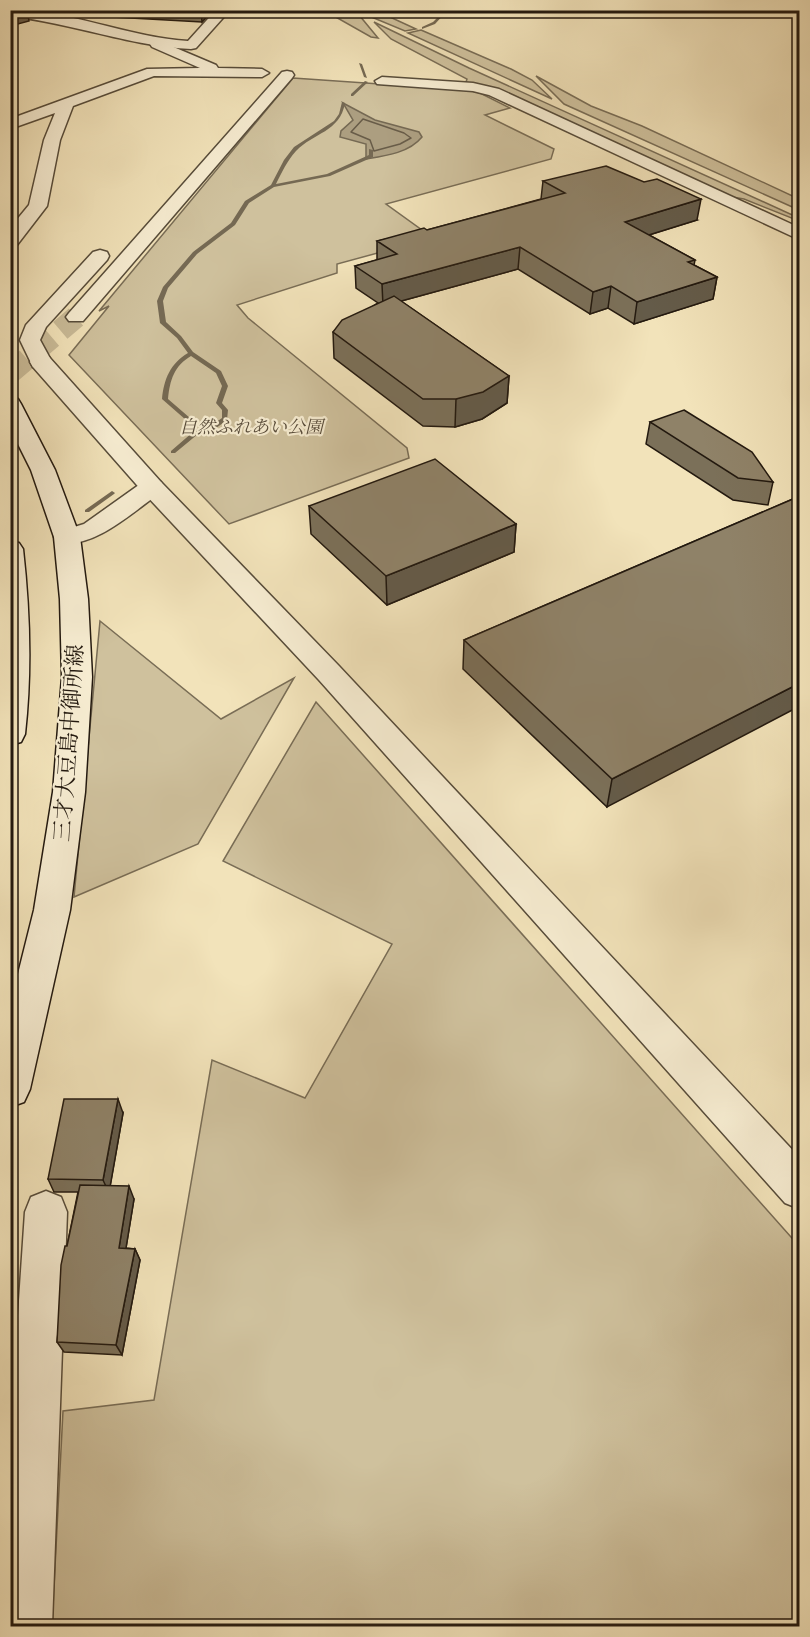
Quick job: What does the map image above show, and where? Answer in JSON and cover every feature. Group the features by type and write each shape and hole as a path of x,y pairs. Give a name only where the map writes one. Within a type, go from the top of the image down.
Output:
{"street":[{"path":"57,19 73,18 82,10"},
{"path":"157,44 191,45 224,10"},
{"path":"13,13 57,19 157,44 216,70 287,75 76,317"},
{"path":"10,124 152,72 262,73"},
{"path":"382,81 473,87 494,92 800,235"},
{"path":"10,241 38,206 52,140 66,104"},
{"path":"160,220 119,239 36,325 32,333 32,346 41,362 152,487 329,673 800,1189"},
{"path":"10,332 32,333"},
{"name":"三才大豆島中御所線","path":"10,404 43,470 67,537 74,599 77,677 69,792 52,910 10,1089"},
{"path":"67,537 93,529 152,487"},
{"path":"10,549 14,612 15,702 10,734"},
{"path":"25,1626 46,1212"}],"green space":[{"path":"325,11 349,11 359,15 378,38 371,37"},
{"path":"357,11 377,11 416,29 405,31"},
{"path":"374,22 469,68 799,218 799,221 744,199 726,196 465,85 467,79 391,39"},
{"path":"421,30 532,80 552,99 408,33"},
{"path":"536,76 591,106 642,126 799,199 799,210 564,104"},
{"name":"自然ふれあい公園","path":"293,78 467,90 480,93 510,108 485,115 554,149 551,159 386,204 433,238 337,264 337,273 237,305 248,318 407,448 409,458 229,524 69,355 109,306 99,311"},
{"path":"100,621 221,719 294,678 198,844 74,897"},
{"path":"316,702 799,1246 799,1626 52,1626 63,1411 154,1400 212,1060 305,1098 392,944 223,861"}],"water":[{"path":"343,103 375,120 419,132 422,137 404,150 366,159 366,144 340,137 341,131 353,120"}],"building":[{"path":"606,166 644,182 657,179 701,199 625,222 695,260 688,262 717,277 637,302 611,286 593,292 520,247 382,284 355,266 397,254 377,241 565,193 543,181"},
{"path":"394,296 509,376 483,392 456,399 423,399 333,332 342,320"},
{"path":"684,410 752,452 773,482 738,478 650,422"},
{"path":"435,459 516,524 386,576 309,506"},
{"path":"800,496 800,683 612,779 464,640"},
{"path":"64,1099 118,1099 103,1180 48,1179"},
{"path":"80,1185 129,1186 119,1248 135,1249 116,1345 57,1342 61,1265"}],"waterway":[{"path":"423,28 434,23 447,10"},
{"path":"360,64 366,77"},
{"path":"352,95 366,82"},
{"path":"273,186 286,160 296,148 335,122 341,114 343,103"},
{"path":"273,186 328,175 371,156 371,150"},
{"path":"191,353 179,337 163,323 160,301 165,288 195,253 233,224 247,202 273,186"},
{"path":"191,353 219,372 225,386 219,403 225,410 225,419 210,430 196,432"},
{"path":"191,353 184,357 171,372 165,399 188,419 196,432"},
{"path":"173,452 196,432"},
{"path":"87,511 112,493"}],"tunnel":[{"path":"10,373 76,317"}]}
